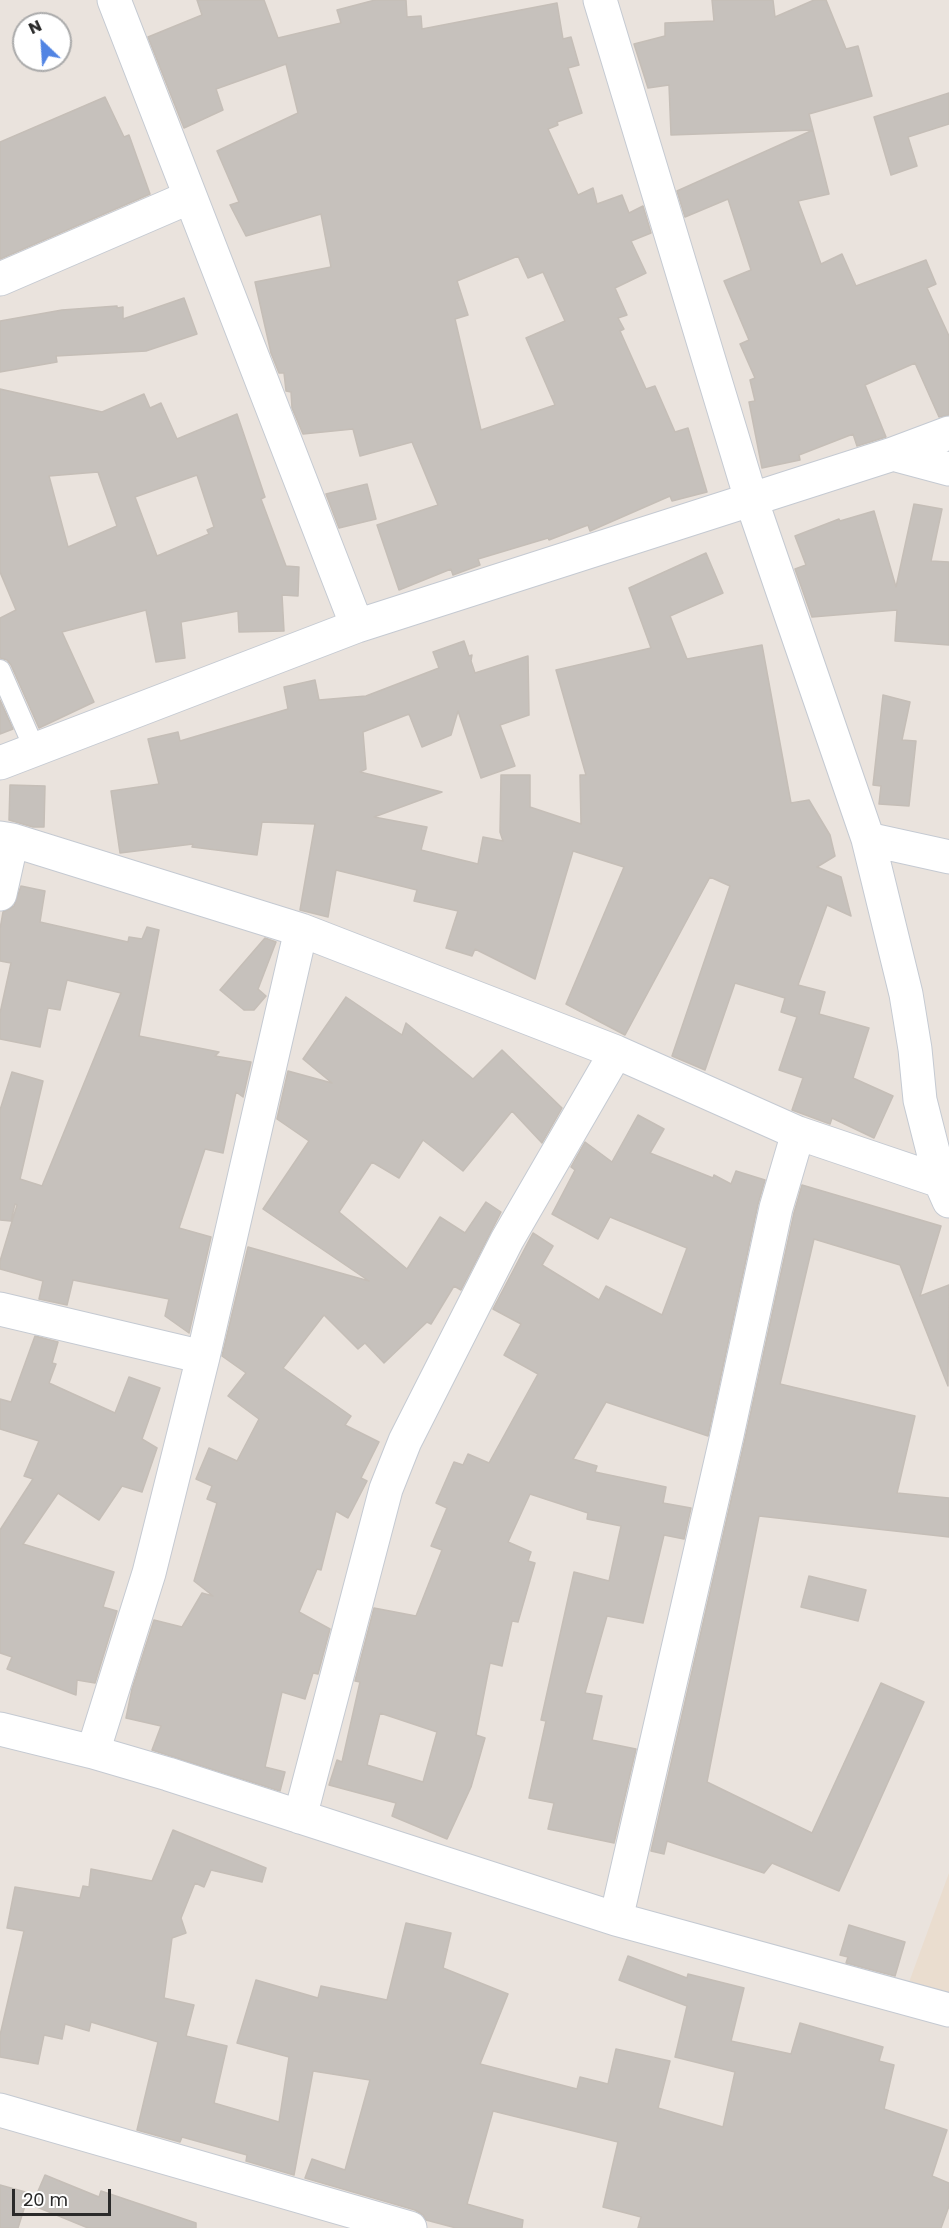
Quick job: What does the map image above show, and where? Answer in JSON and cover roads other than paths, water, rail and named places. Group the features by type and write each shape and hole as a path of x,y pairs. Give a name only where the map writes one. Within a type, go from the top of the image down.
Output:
{"street":[{"path":"114,0 357,626"},
{"path":"600,0 751,498 868,839 906,993 920,1100 946,1189"},
{"path":"0,279 190,197"},
{"path":"0,763 357,626 893,454 949,433"},
{"path":"893,454 949,469"},
{"path":"0,894 6,839 301,930 616,1052 798,1132 946,1189"},
{"path":"868,839 949,857"},
{"path":"93,1752 149,1572 203,1358 301,930"},
{"path":"300,1817 386,1489 405,1441 507,1240 616,1052"},
{"path":"616,1919 776,1208 798,1132"},
{"path":"0,1309 203,1358"},
{"path":"0,1729 93,1752 616,1919 949,2010"},
{"path":"0,2110 410,2228"}],"lane":[{"path":"0,670 35,750"}]}
